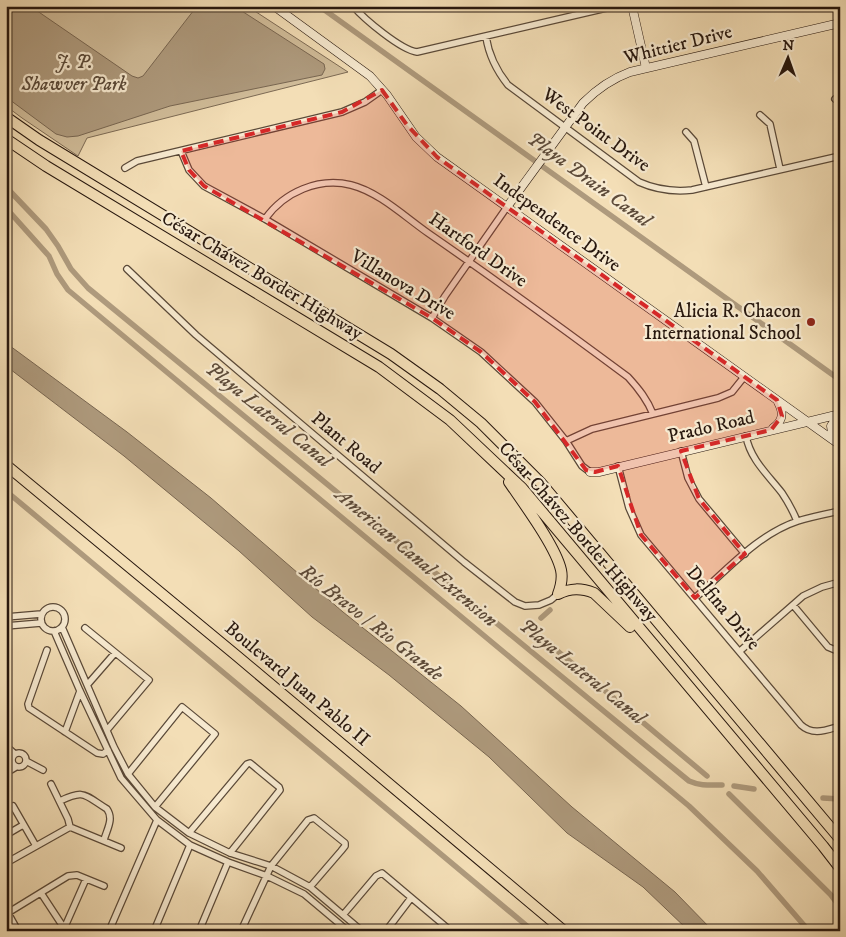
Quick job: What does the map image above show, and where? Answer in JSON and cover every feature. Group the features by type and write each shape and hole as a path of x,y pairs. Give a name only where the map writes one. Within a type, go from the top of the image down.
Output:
{"highway":[{"name":"César Chávez Border Highway","path":"6,117 38,140 391,354 440,389 481,423 541,483 840,839"},
{"name":"César Chávez Border Highway","path":"6,139 105,203 379,367 437,410 486,452 522,488 840,868"},
{"path":"486,452 501,470 558,560 562,575 558,594"},
{"name":"Boulevard Juan Pablo II","path":"6,465 564,931"},
{"path":"558,594 573,589 587,590 594,593 623,619 647,646 688,686"}],"street":[{"name":"Independence Drive","path":"274,6 361,68 382,90 407,125 426,147 836,442"},
{"path":"353,6 362,16 404,48 417,52 615,6"},
{"path":"632,6 646,68"},
{"name":"Whittier Drive","path":"432,318 445,296 507,207 583,103 612,79 646,68 840,23"},
{"name":"West Point Drive","path":"486,37 488,49 495,67 508,85 640,182 652,187 679,191 706,187 840,156"},
{"path":"125,168 137,161 342,112 365,102 382,90"},
{"path":"760,115 770,124 780,169"},
{"path":"686,132 694,141 706,187"},
{"name":"Villanova Drive","path":"181,150 189,170 204,186 265,219 432,318 481,352 535,402 566,441 582,466 590,472"},
{"name":"Hartford Drive","path":"265,219 283,200 303,188 324,184 345,184 370,192 470,262 628,378 639,388 649,402 653,414"},
{"name":"Plant Road","path":"127,269 196,335 458,557 515,602 525,606 545,604 558,594"},
{"path":"566,441 592,429 718,398 732,392 744,377"},
{"path":"771,430 778,425 782,416 782,408 777,400"},
{"path":"836,442 831,426 839,414"},
{"name":"Prado Road","path":"590,472 839,414"},
{"path":"746,436 750,451 786,500 797,521"},
{"path":"681,451 688,478 696,495 745,554"},
{"name":"Delfina Drive","path":"618,466 629,508 641,534 806,729 822,731 840,726"},
{"path":"695,598 764,539 797,521 840,511"},
{"path":"740,651 812,590 840,582"},
{"path":"792,605 828,647 840,652"},
{"path":"51,606 62,610 64,622 62,627 54,631 46,629 41,623 41,614 51,606"},
{"path":"6,617 41,614"},
{"path":"6,626 41,623"},
{"path":"62,627 114,747 128,774 155,807 189,833 230,853 271,866 310,887 362,931"},
{"path":"85,628 149,680 107,730"},
{"path":"54,631 80,692 121,778 157,820 190,845 228,862 267,876 304,894 348,931"},
{"path":"47,650 28,706 29,708 97,753 100,754 114,747"},
{"path":"88,684 116,653"},
{"path":"65,732 80,692"},
{"path":"128,774 182,707 215,734 155,807"},
{"path":"6,746 15,754 21,754 26,758 26,761 43,770"},
{"path":"15,754 11,760 13,766 16,767"},
{"path":"6,773 16,767 22,767 26,761"},
{"path":"189,833 247,764 250,763 280,786 280,790 230,853"},
{"path":"51,784 70,827"},
{"path":"60,801 74,794 82,794 107,809 111,820 104,840"},
{"path":"13,806 36,846"},
{"path":"240,931 271,866 308,820 314,818 345,843 345,846 310,887"},
{"path":"109,931 157,820"},
{"path":"6,835 24,825"},
{"path":"70,827 120,848"},
{"path":"6,863 70,827"},
{"path":"154,931 190,845"},
{"path":"199,931 228,862"},
{"path":"343,915 379,874 382,873 442,928 451,931"},
{"path":"18,931 7,913 68,876 73,874 104,886"},
{"path":"64,929 86,879"},
{"path":"41,892 64,929"},
{"path":"386,931 411,898"}],"highlighted area":[{"path":"382,90 407,125 437,157 777,400 782,416 771,430 681,451 699,499 745,554 695,598 641,535 618,466 595,472 586,470 535,402 481,352 432,318 204,186 189,170 181,151 342,112"}],"green space":[{"name":"J. P. Shawver Park","path":"6,6 247,6 348,72 87,138 78,156 6,106"}],"shaded area":[{"name":"J. P. Shawver Park","path":"6,6 30,6 132,76 138,78 143,76 197,6 234,6 324,64 325,69 322,75 170,106 78,136 67,137 56,134 6,97"},
{"path":"6,343 127,432 211,498 343,612 461,706 572,807 675,892 713,931 689,931 643,887 567,833 489,757 389,675 312,617 239,551 124,456 6,366"}],"waterway":[{"name":"Playa Drain Canal","path":"319,6 840,380"},
{"name":"Playa Lateral Canal","path":"6,187 46,229 71,269 88,288 689,781 709,785 722,785"},
{"name":"American Canal Extension","path":"6,208 49,256 57,274 68,290 689,806 757,871 809,931"},
{"path":"6,491 533,931"},
{"path":"541,618 550,610"},
{"path":"532,626 530,628 707,776"},
{"name":"Playa Lateral Canal","path":"734,786 754,789"},
{"path":"729,794 831,895 840,907"},
{"name":"Playa Lateral Canal","path":"823,798 840,799"}],"place":[{"name":"Alicia R. Chacon International School","path":"811,322"}],"water label":[{"name":"Río Bravo / Rio Grande","path":"371,623"}]}
